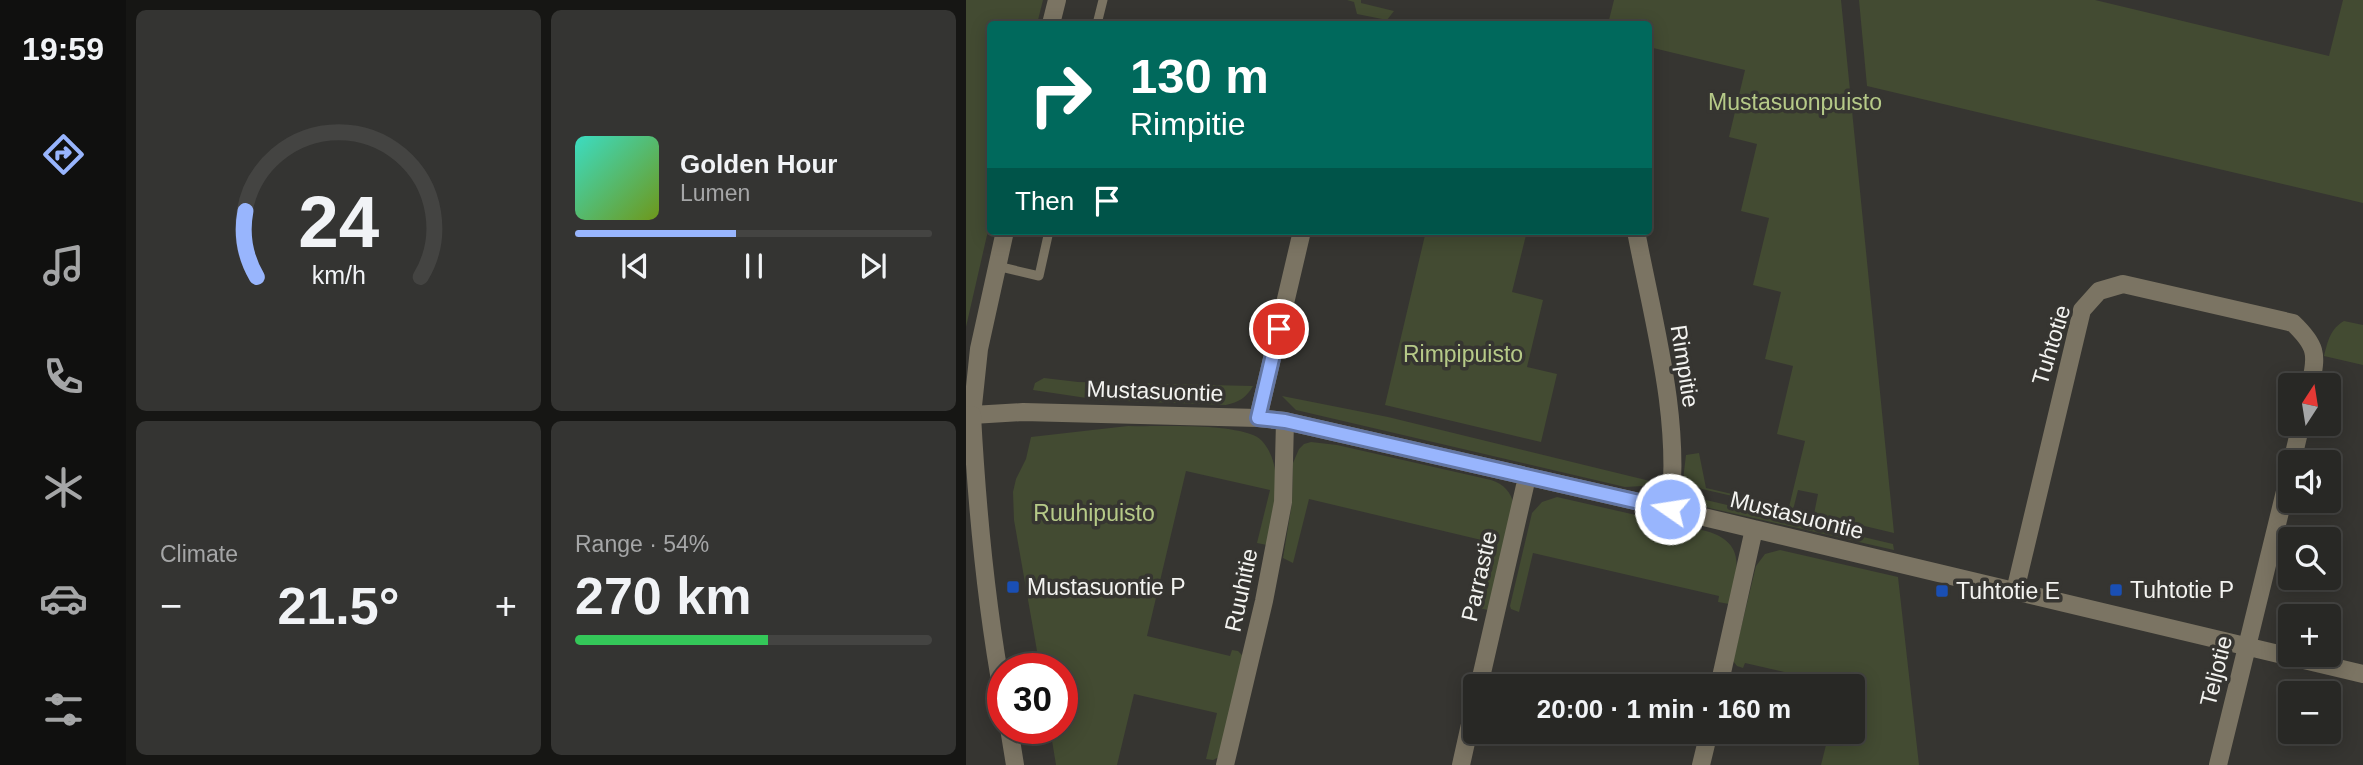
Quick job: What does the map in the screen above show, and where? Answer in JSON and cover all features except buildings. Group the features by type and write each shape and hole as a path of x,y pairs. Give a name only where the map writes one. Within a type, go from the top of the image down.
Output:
{"street":[{"path":"1052,21 1057,0"},
{"path":"995,653 969,415 979,349 1004,235"},
{"path":"1258,418 1301,235"},
{"name":"Rimpitie","path":"1637,235 1668,401 1674,483 1670,509"},
{"name":"Tuhtotie","path":"2015,590 2082,310 2099,291 2123,284 2293,323 2309,339 2316,363 2314,373"},
{"name":"Mustasuontie","path":"969,415 1023,412 1285,421 1670,509 2363,674"},
{"name":"Ruuhitie","path":"1225,765 1264,601 1283,502 1285,421"},
{"name":"Parrastie","path":"1482,674 1527,477"},
{"name":"Teljotie","path":"2218,765 2280,513"},
{"path":"1722,674 1754,529"},
{"path":"1012,744 1015,765"},
{"path":"1461,765 1466,744"},
{"path":"1701,765 1706,744"}],"lane":[{"path":"1098,21 1103,0"},
{"path":"997,266 1039,276 1048,235"}],"green space":[{"path":"966,0 1043,0 1038,21 987,21 987,235 966,327"},
{"path":"1347,0 1361,0 1361,3 1394,11 1387,20 1357,14 1354,2"},
{"name":"Mustasuonpuisto","path":"1614,0 1841,0 1894,533 1814,514 1818,494 1798,490 1793,510 1702,489 1683,480 1686,455 1699,453 1706,488 1789,507 1805,441 1777,434 1793,366 1765,359 1781,292 1753,285 1769,218 1741,211 1757,144 1729,137 1745,70 1652,48 1652,21 1609,21"},
{"path":"1859,0 2095,0 2329,56 2343,0 2363,0 2363,203 1867,86"},
{"name":"Rimpipuisto","path":"1425,235 1526,235 1512,292 1543,300 1527,367 1557,374 1541,442 1385,405"},
{"path":"2344,321 2363,325 2363,365 2324,356 2328,340"},
{"path":"1044,378 1078,382 1253,386 1242,399 1226,405 1100,400 1033,390 1035,383"},
{"path":"1282,396 1388,417 1650,481 1643,486 1625,487 1296,410"},
{"name":"Ruuhipuisto","path":"1128,426 1209,427 1253,435 1267,448 1276,475 1267,545 1257,543 1270,490 1186,471 1147,636 1230,656 1232,650 1238,651 1243,656 1219,757 1206,759 1217,713 1134,694 1117,765 1056,765 1053,744 1078,744 1078,653 1037,653 1014,520 1013,492 1031,437"},
{"path":"1311,442 1337,445 1491,480 1506,489 1514,505 1488,610 1479,608 1494,543 1309,499 1293,563 1283,558 1292,503 1293,463 1299,449"},
{"path":"1689,496 1893,544 1894,550 1705,507"},
{"path":"1557,497 1719,536 1734,551 1736,560 1735,580 1729,604 1718,602 1719,596 1533,553 1519,612 1511,609 1532,513 1542,502"},
{"path":"1780,550 1898,577 1919,765 1821,765 1826,744 1865,744 1865,674 1793,674 1745,663 1743,668 1733,661 1756,566 1765,554"}],"place":[{"name":"Mustasuontie P","path":"1013,587"},
{"name":"Tuhtotie P","path":"2116,590"},
{"name":"Tuhtotie E","path":"1942,591"}],"route":[{"path":"1279,329 1258,418 1285,421 1670,509"}]}
